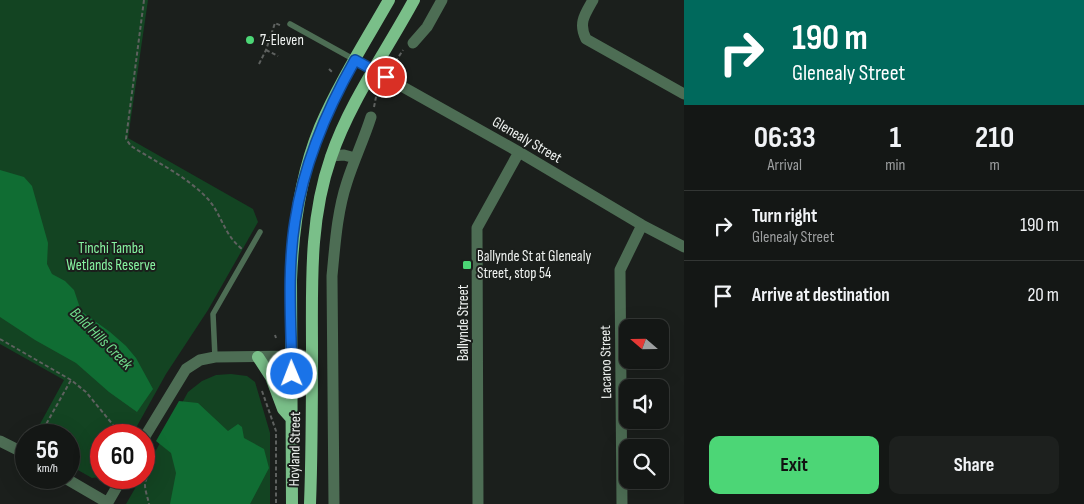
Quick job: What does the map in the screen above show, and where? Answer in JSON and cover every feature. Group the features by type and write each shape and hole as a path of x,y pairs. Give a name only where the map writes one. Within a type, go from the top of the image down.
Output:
{"main road":[{"name":"Hoyland Street","path":"292,504 292,244 299,198 320,129 336,94 389,0"},
{"name":"Hoyland Street","path":"310,504 313,237 320,194 331,156 346,120 414,0"},
{"path":"258,357 271,377 283,409 291,418"}],"street":[{"path":"409,46 426,27 442,0"},
{"path":"593,0 584,17 582,30 586,39 684,94"},
{"name":"Glenealy Street","path":"355,60 519,152 642,225 684,247"},
{"path":"334,504 332,276 341,203 372,112"},
{"name":"Ballynde Street","path":"478,504 477,228 519,152"},
{"path":"331,156 344,155 355,158"},
{"name":"Lacaroo Street","path":"622,504 620,270 642,225"},
{"path":"153,424 186,369 200,360 215,357 312,356"},
{"path":"0,441 15,448"},
{"path":"80,487 107,503 115,489"}],"lane":[{"path":"288,26 355,60"},
{"path":"215,357 213,314 260,232"}],"path":[{"path":"144,0 126,139 131,146 195,187 209,200 232,241 248,253"},
{"path":"259,64 275,23 288,26"},
{"path":"396,61 409,46"},
{"path":"266,50 278,56"},
{"path":"329,69 335,74"},
{"path":"372,112 378,89"},
{"path":"275,334 276,338"},
{"path":"0,338 71,380 86,392 112,424"},
{"path":"46,424 71,380"},
{"path":"260,384 276,431 276,504"},
{"path":"146,489 149,504"}],"green space":[{"name":"Tinchi Tamba Wetlands Reserve","path":"0,0 148,0 128,138 253,209 258,222 208,310 166,374 138,424 90,424 90,477 80,471 80,424 40,424 64,380 0,344"},
{"path":"216,375 247,376 255,382 270,433 270,504 126,504 135,489 155,489 155,452 188,392 202,381"}],"water":[{"name":"Bald Hills Creek","path":"0,170 24,177 32,186 48,243 47,264 52,274 65,281 74,290 81,311 110,332 136,358 153,389 137,412 109,392 76,363 35,340 0,317"},
{"path":"179,401 198,403 228,431 238,424 242,427 244,438 264,449 269,468 250,504 170,504 176,473 171,453 156,441"}],"place":[{"name":"7-Eleven","path":"250,40"},
{"name":"Ballynde St at Glenealy Street, stop 54","path":"467,265"}],"route":[{"path":"292,374 292,244 299,198 313,148 329,108 355,60 386,77"}]}
